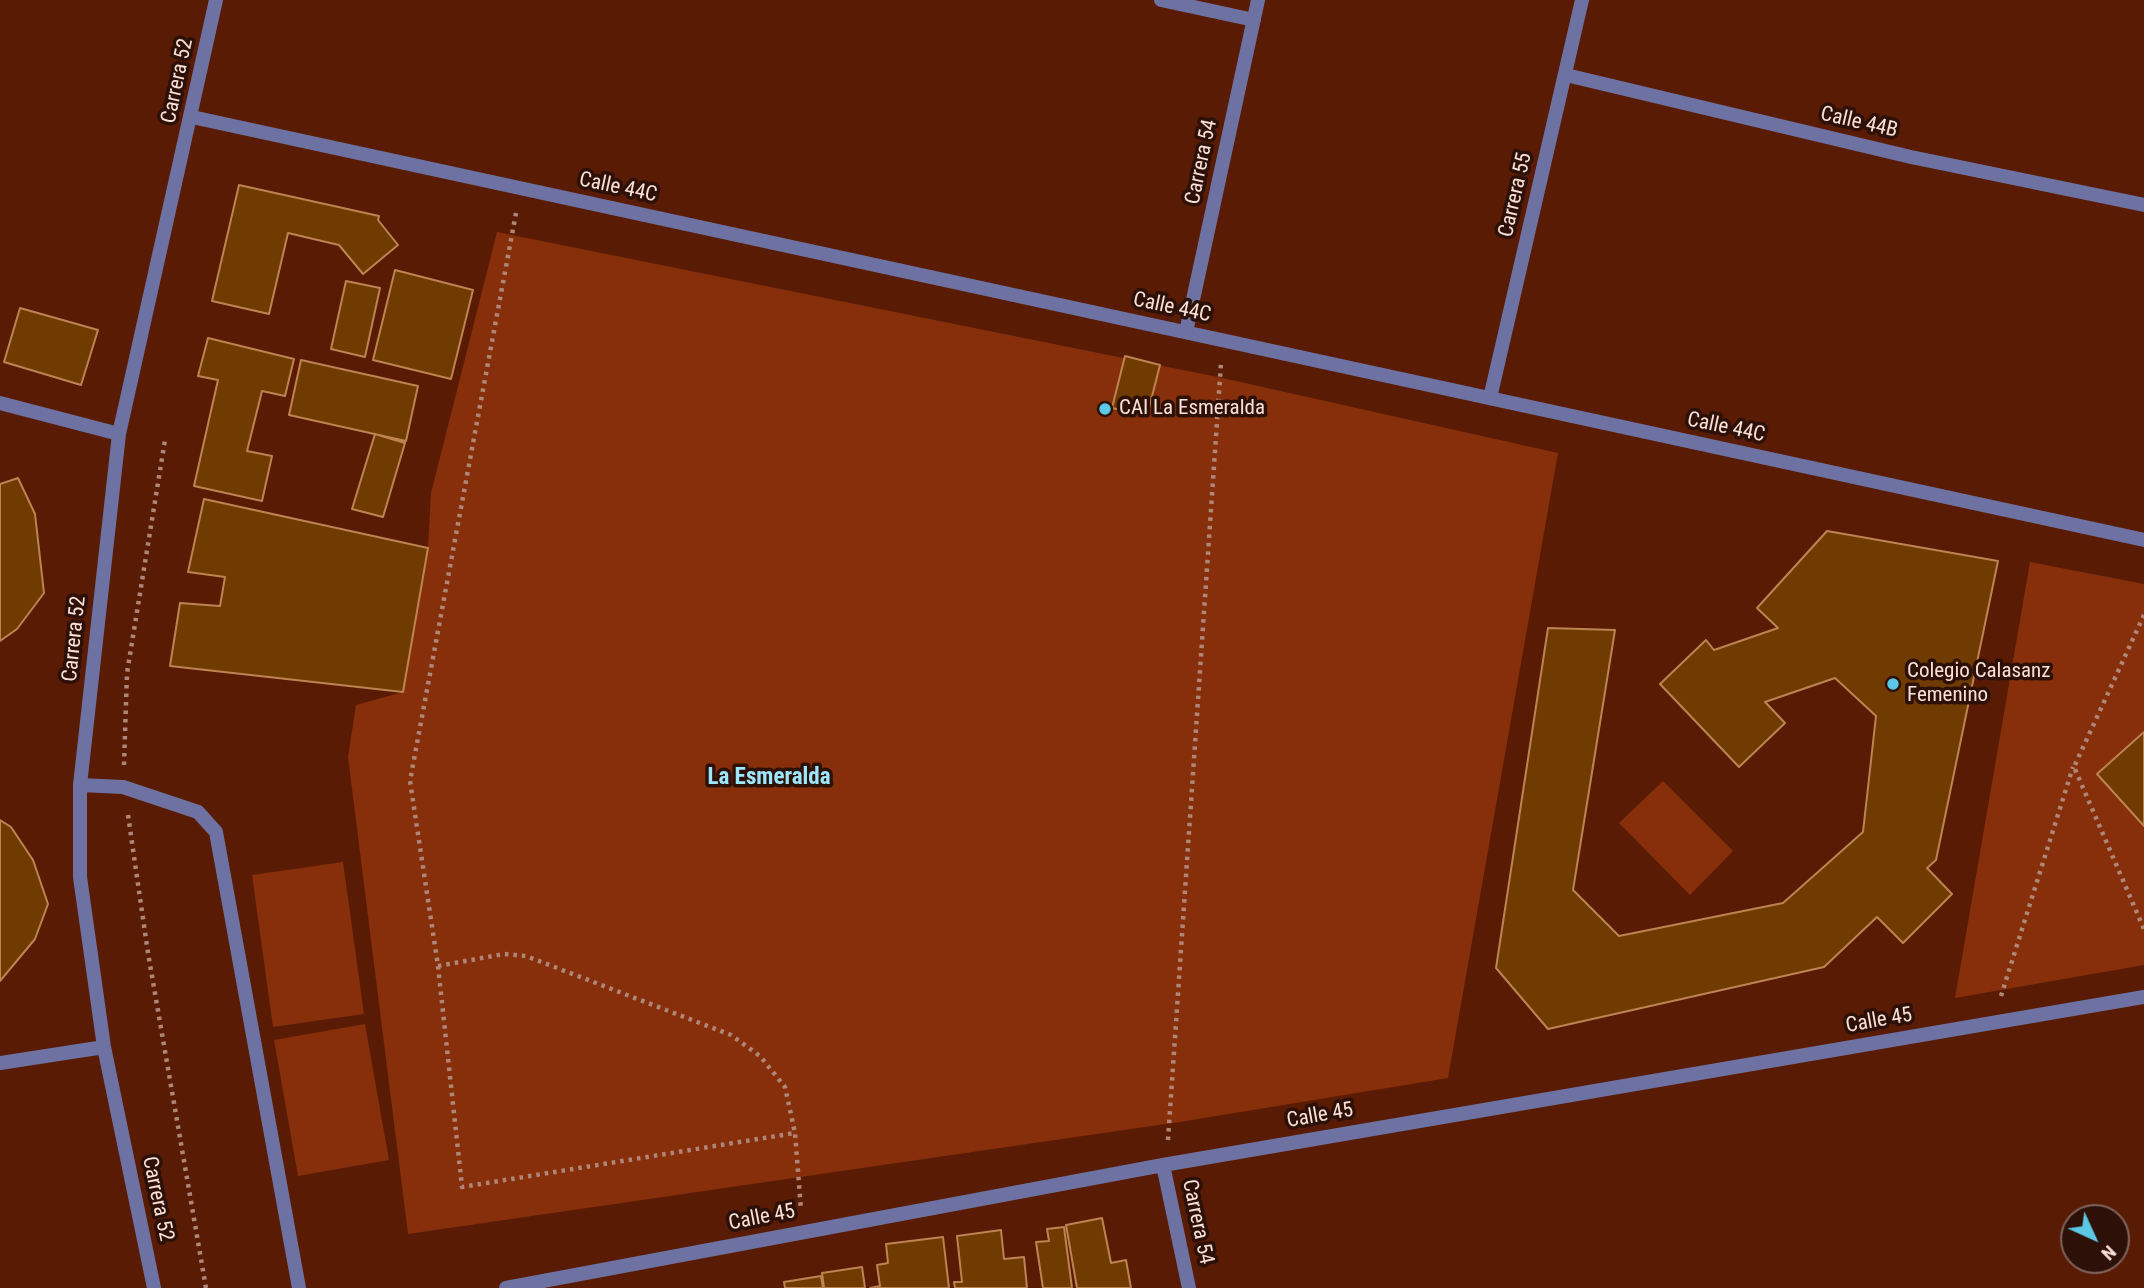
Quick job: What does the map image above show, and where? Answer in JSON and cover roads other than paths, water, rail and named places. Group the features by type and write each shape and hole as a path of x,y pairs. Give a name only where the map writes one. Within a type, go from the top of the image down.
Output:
{"street":[{"name":"Carrera 52","path":"154,1288 104,1047 80,877 80,785 119,434 216,0"},
{"path":"1161,0 1254,20"},
{"name":"Carrera 54","path":"1186,332 1258,0"},
{"name":"Carrera 55","path":"1490,398 1583,0"},
{"name":"Calle 44B","path":"1566,75 1911,157 2144,205"},
{"name":"Calle 44C","path":"192,117 2144,540"},
{"path":"0,403 119,434"},
{"path":"80,785 123,787 198,812 216,831 299,1288"},
{"name":"Calle 45","path":"506,1288 1163,1164 2144,997"},
{"path":"0,1063 104,1047"},
{"name":"Carrera 54","path":"1163,1164 1189,1288"}],"place":[{"name":"CAI La Esmeralda","path":"1105,409"},
{"name":"Colegio Calasanz Femenino","path":"1893,684"}],"district":[{"name":"La Esmeralda","path":"769,778"}]}
